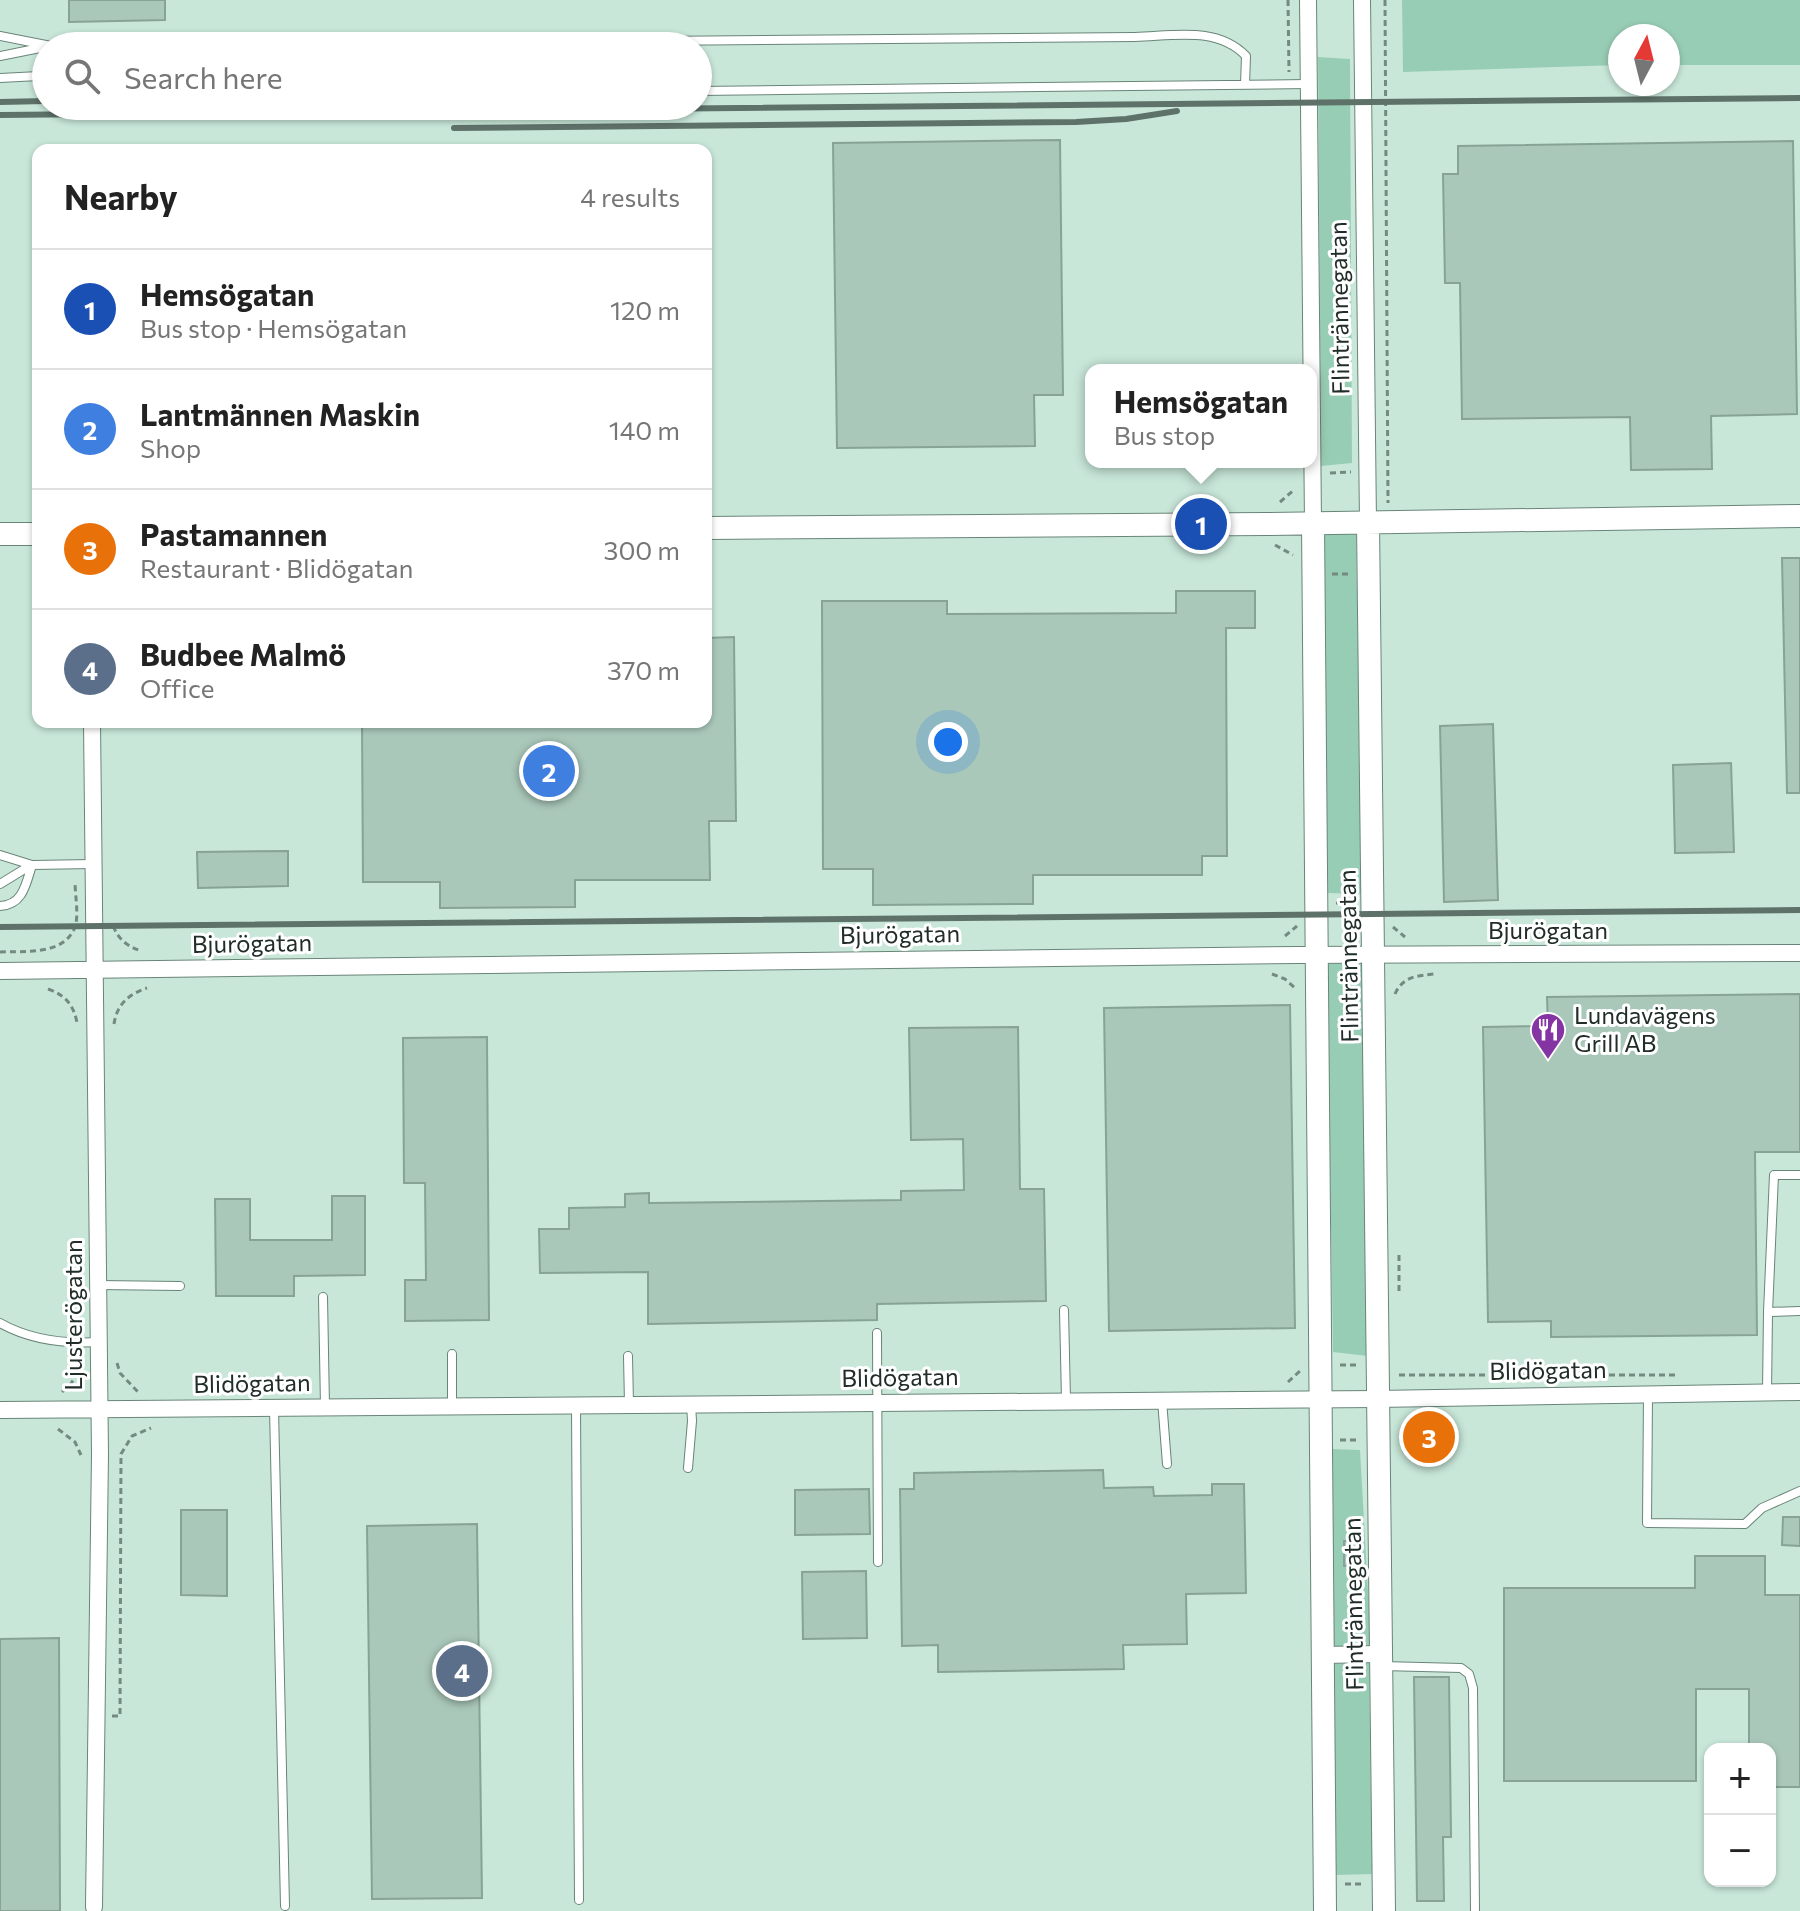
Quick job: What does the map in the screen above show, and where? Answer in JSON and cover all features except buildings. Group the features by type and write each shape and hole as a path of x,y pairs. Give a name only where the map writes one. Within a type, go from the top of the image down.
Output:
{"street":[{"name":"Flintrännegatan","path":"1308,0 1311,364"},
{"name":"Flintrännegatan","path":"1362,0 1368,472 1378,523 1369,574 1375,1000 1389,1370 1377,1399 1384,1911"},
{"name":"Flintrännegatan","path":"1312,468 1319,954 1325,1911"},
{"path":"712,528 1800,516"},
{"path":"0,534 32,534"},
{"name":"Ljusterögatan","path":"92,728 99,1342 94,1907"},
{"name":"Bjurögatan","path":"0,971 1319,954 1800,953"},
{"name":"Blidögatan","path":"0,1410 1377,1399 1800,1392"},
{"path":"1322,1655 1381,1660"}],"lane":[{"path":"712,41 1104,38 1210,34 1235,44 1246,56 1245,85"},
{"path":"0,36 32,43"},
{"path":"0,56 32,49"},
{"path":"0,78 32,76"},
{"path":"712,91 1309,84"},
{"path":"0,855 32,865 94,864"},
{"path":"0,884 32,865"},
{"path":"0,906 11,906 23,895 32,865"},
{"path":"1767,1392 1774,1175 1800,1175"},
{"path":"98,1285 180,1286"},
{"path":"323,1297 325,1407"},
{"path":"1064,1310 1066,1400"},
{"path":"1768,1312 1800,1311"},
{"path":"0,1323 36,1337 81,1343 99,1342"},
{"path":"877,1333 878,1562"},
{"path":"452,1354 452,1406"},
{"path":"628,1356 629,1404"},
{"path":"1648,1394 1647,1523 1745,1524 1762,1508 1800,1491"},
{"path":"1162,1399 1167,1464"},
{"path":"688,1468 691,1404"},
{"path":"576,1406 579,1900"},
{"path":"274,1408 285,1906"},
{"path":"1381,1660 1461,1668 1469,1674 1473,1688 1475,1911"}],"path":[{"path":"1378,523 1388,471 1385,0"},
{"path":"1312,473 1388,471"},
{"path":"1266,543 1278,545 1296,557"},
{"path":"1313,574 1369,574"},
{"path":"1318,903 1374,902"},
{"path":"113,926 127,946 153,952 156,987 134,992 124,1001 116,1014 113,1030"},
{"path":"1258,975 1274,974 1285,979 1294,986 1300,1000 1392,1000 1399,984 1410,976 1442,973"},
{"path":"41,989 59,993 70,1003 77,1031"},
{"path":"60,1394 79,1373 81,1343"},
{"path":"117,1364 120,1373 139,1393"},
{"path":"1282,1384 1296,1377 1303,1366 1321,1365 1389,1370 1692,1375"},
{"path":"38,1410 37,1427 57,1428 66,1433 81,1455"},
{"path":"97,1717 120,1716 121,1454 132,1436 157,1427"},
{"path":"1321,1440 1379,1440"},
{"path":"1325,1885 1383,1883"}],"green space":[{"path":"1402,0 1800,0 1800,65 1680,65 1680,24 1608,24 1608,65 1403,72"},
{"path":"1318,57 1350,59 1352,463 1321,466"},
{"path":"1323,534 1356,534 1362,894 1328,893"},
{"path":"1363,963 1368,1356 1333,1352 1327,964"},
{"path":"1331,1449 1360,1450 1371,1645 1332,1647"},
{"path":"1369,1663 1372,1874 1335,1875 1331,1664"}],"railway":[{"path":"712,108 1800,98"},
{"path":"0,102 32,101"},
{"path":"454,128 1076,122 1126,119 1177,111"},
{"path":"0,115 32,115"},
{"path":"0,927 1800,910"}],"place":[{"name":"Hemsögatan","path":"1201,524"},
{"name":"Lantmännen Maskin","path":"549,771"},
{"name":"Lundavägens Grill AB","path":"1548,1061"},
{"name":"Pastamannen","path":"1429,1437"},
{"name":"Budbee Malmö","path":"462,1671"}]}
